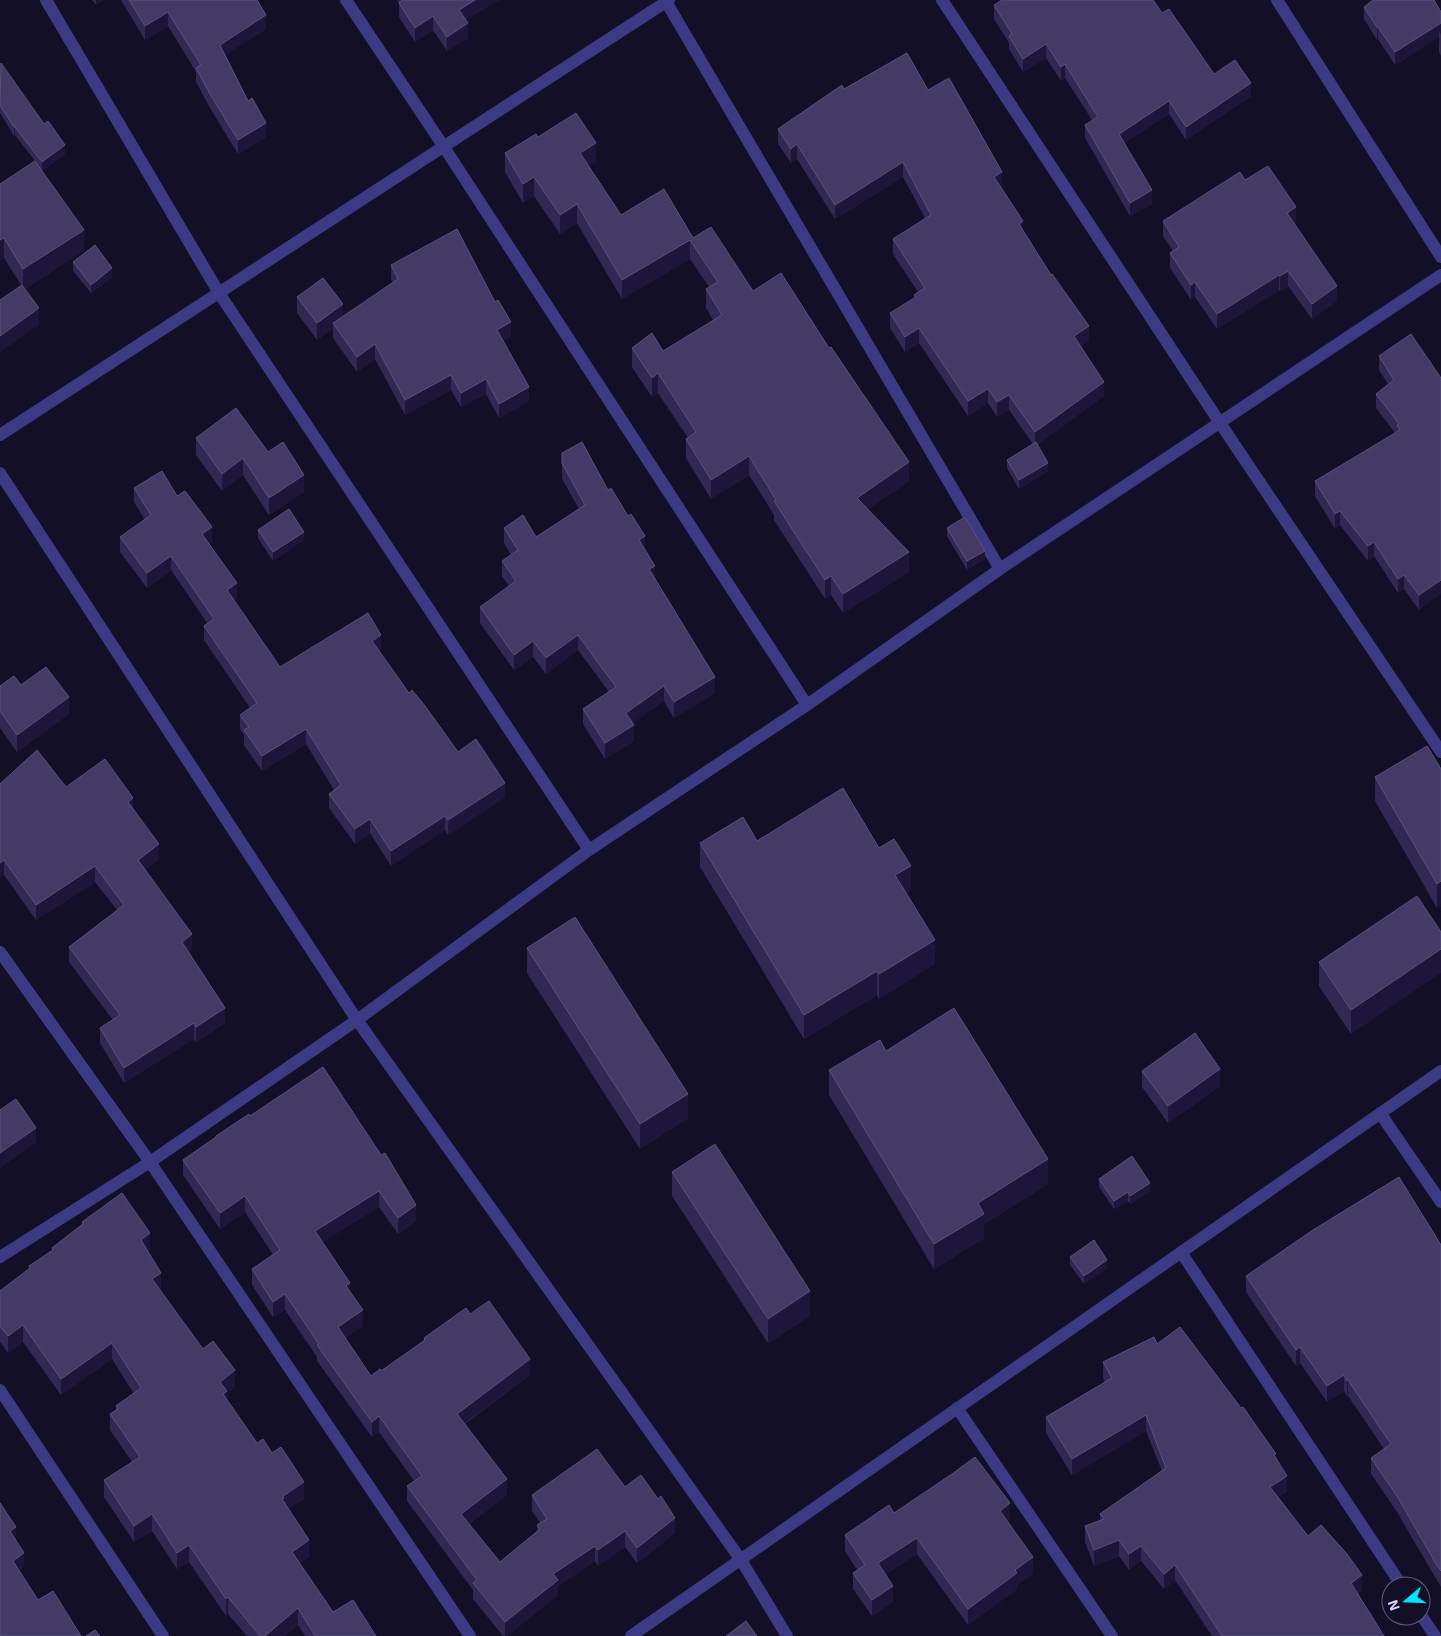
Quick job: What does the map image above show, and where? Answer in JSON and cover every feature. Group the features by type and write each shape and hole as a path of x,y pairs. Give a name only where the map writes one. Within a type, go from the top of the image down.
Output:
{"street":[{"path":"46,0 220,293 589,850"},
{"path":"346,0 444,147 807,705"},
{"path":"942,0 1220,422 1441,752"},
{"path":"1278,0 1441,256"},
{"path":"0,435 667,1 1000,569"},
{"path":"0,1257 150,1162 357,1020 589,850 807,705 1000,569 1441,275"},
{"path":"0,473 357,1020 741,1560 787,1636"},
{"path":"0,952 150,1162 470,1636"},
{"path":"631,1636 1441,1070"},
{"path":"1380,1113 1441,1202"},
{"path":"1181,1252 1395,1576"},
{"path":"0,1390 164,1636"},
{"path":"957,1408 1112,1636"}],"building":[{"path":"129,0 257,0 266,15 220,45 248,101 252,98 266,123 238,140 196,68 201,65 168,12 145,26"},
{"path":"403,0 475,0 459,10 468,23 447,37 433,16 415,28 399,3"},
{"path":"1002,0 1153,0 1162,13 1169,9 1214,74 1235,60 1251,83 1186,127 1169,101 1119,134 1152,190 1130,203 1085,125 1098,117 1065,64 1061,67 1046,44 1023,59 1009,36 1012,34 994,5"},
{"path":"1373,0 1434,0 1441,12 1441,23 1395,52 1364,7"},
{"path":"907,53 928,90 949,78 1002,172 994,177 1023,221 1019,224 1051,275 1089,326 1074,336 1104,382 1035,432 1009,395 997,402 988,389 968,401 919,328 905,337 890,313 916,297 914,295 925,288 893,239 931,215 903,162 835,205 797,144 791,149 778,129 842,85 844,89"},
{"path":"1,63 44,124 48,121 65,145 42,162 14,127 0,105"},
{"path":"576,113 596,143 580,153 621,215 664,189 693,238 711,227 753,291 781,273 829,348 831,347 909,462 857,498 909,552 843,594 831,576 825,580 774,501 776,500 749,456 711,480 686,439 696,432 658,373 652,378 632,348 652,333 663,351 722,315 706,289 718,282 690,240 622,280 577,204 560,215 534,177 523,184 505,153 536,134 538,137"},
{"path":"35,161 84,230 23,269 4,238 0,240 0,184"},
{"path":"1268,166 1296,207 1287,213 1337,286 1312,304 1288,271 1217,314 1195,282 1191,285 1170,253 1179,247 1163,221 1240,172 1245,180"},
{"path":"457,229 495,302 498,300 511,322 497,330 529,387 499,404 486,379 461,393 451,375 405,400 375,344 357,357 333,323 398,279 391,265"},
{"path":"95,245 112,268 91,285 73,262"},
{"path":"323,278 343,304 317,323 297,297"},
{"path":"22,285 39,308 0,336 0,300"},
{"path":"1411,334 1441,378 1441,580 1419,595 1404,575 1398,579 1374,542 1368,546 1340,511 1335,514 1315,481 1400,430 1397,425 1399,424 1376,394 1394,380 1379,356"},
{"path":"236,408 268,452 283,442 304,475 269,498 243,458 222,474 196,438"},
{"path":"582,442 608,490 611,488 628,516 631,514 645,536 639,540 655,566 649,569 715,677 674,702 664,686 626,713 634,725 605,743 583,709 616,687 578,635 546,658 533,641 514,655 480,607 516,581 502,561 518,550 504,528 523,515 536,537 585,505 562,463 562,453"},
{"path":"1036,442 1048,463 1019,480 1007,460"},
{"path":"162,471 177,496 185,491 212,527 202,534 237,583 227,590 280,667 368,613 381,635 372,641 409,693 412,690 458,752 476,739 505,783 448,820 445,816 391,851 370,819 355,829 329,794 341,785 306,729 262,756 244,730 249,727 240,715 257,703 204,626 214,619 171,556 147,573 120,537 151,515 134,488"},
{"path":"289,509 304,532 273,552 258,530"},
{"path":"965,517 985,551 967,561 947,528"},
{"path":"46,667 69,697 17,735 0,711 0,686 14,676 21,685"},
{"path":"1427,746 1441,769 1441,881 1437,884 1375,777"},
{"path":"37,750 66,787 105,759 133,798 128,802 159,844 138,860 192,934 182,942 225,1008 196,1027 194,1023 124,1068 100,1028 120,1015 69,947 124,905 95,866 36,905 4,860 0,863 0,784"},
{"path":"843,788 879,848 894,839 911,866 895,875 935,940 879,974 877,971 804,1015 700,843 743,817 757,841"},
{"path":"1417,896 1441,932 1441,949 1351,1010 1319,962"},
{"path":"575,917 688,1094 640,1124 527,948"},
{"path":"954,1008 1048,1159 978,1203 984,1214 934,1244 829,1070 880,1040 886,1051"},
{"path":"1195,1033 1220,1069 1168,1106 1142,1071"},
{"path":"323,1067 381,1155 385,1153 416,1205 398,1218 379,1191 315,1231 350,1283 346,1286 363,1310 338,1327 371,1376 425,1340 424,1338 466,1308 470,1314 489,1301 530,1359 457,1414 507,1479 461,1514 500,1562 540,1529 537,1525 547,1519 532,1495 597,1449 625,1487 641,1475 658,1499 661,1496 675,1518 637,1548 625,1531 598,1550 595,1546 553,1574 558,1580 505,1622 473,1583 477,1580 407,1486 422,1476 379,1416 372,1422 317,1345 319,1344 285,1294 273,1302 252,1269 280,1250 245,1196 220,1213 183,1160 249,1114 250,1116"},
{"path":"16,1099 36,1128 0,1153 0,1110"},
{"path":"715,1144 810,1291 768,1319 672,1172"},
{"path":"1132,1156 1150,1183 1130,1196 1128,1192 1114,1201 1099,1179"},
{"path":"1399,1177 1441,1245 1441,1571 1397,1496 1371,1458 1391,1444 1344,1375 1327,1386 1300,1347 1296,1350 1246,1276 1313,1230"},
{"path":"122,1193 150,1233 141,1240 161,1273 152,1279 203,1349 213,1341 235,1370 220,1382 227,1391 223,1394 257,1443 263,1439 272,1453 281,1447 304,1482 283,1496 284,1498 282,1499 309,1540 292,1552 333,1612 353,1600 376,1636 315,1636 298,1608 265,1636 260,1636 228,1597 226,1599 189,1545 177,1553 152,1514 134,1526 104,1480 140,1457 110,1414 118,1409 116,1406 141,1388 112,1343 61,1379 23,1325 8,1336 0,1326 0,1291 30,1268 29,1266 53,1250 52,1248 84,1223 82,1222"},
{"path":"1094,1240 1107,1260 1084,1276 1070,1257"},
{"path":"1180,1327 1241,1408 1243,1407 1276,1454 1274,1455 1287,1476 1270,1487 1308,1536 1321,1525 1347,1554 1362,1575 1351,1583 1384,1636 1222,1636 1175,1565 1164,1574 1141,1546 1129,1554 1119,1540 1094,1550 1085,1526 1104,1519 1100,1514 1166,1468 1146,1415 1072,1459 1046,1417 1112,1378 1103,1362 1154,1337 1157,1344"},
{"path":"975,1457 1010,1503 1000,1511 1033,1557 1015,1570 1017,1573 968,1609 917,1538 878,1563 893,1586 872,1600 853,1573 865,1565 845,1535 889,1505 894,1513"},
{"path":"0,1503 16,1527 10,1531 24,1553 13,1561 38,1600 53,1591 81,1636 0,1636"},
{"path":"746,1621 757,1636 726,1636"},
{"path":"95,1630 100,1636 86,1636"}]}
